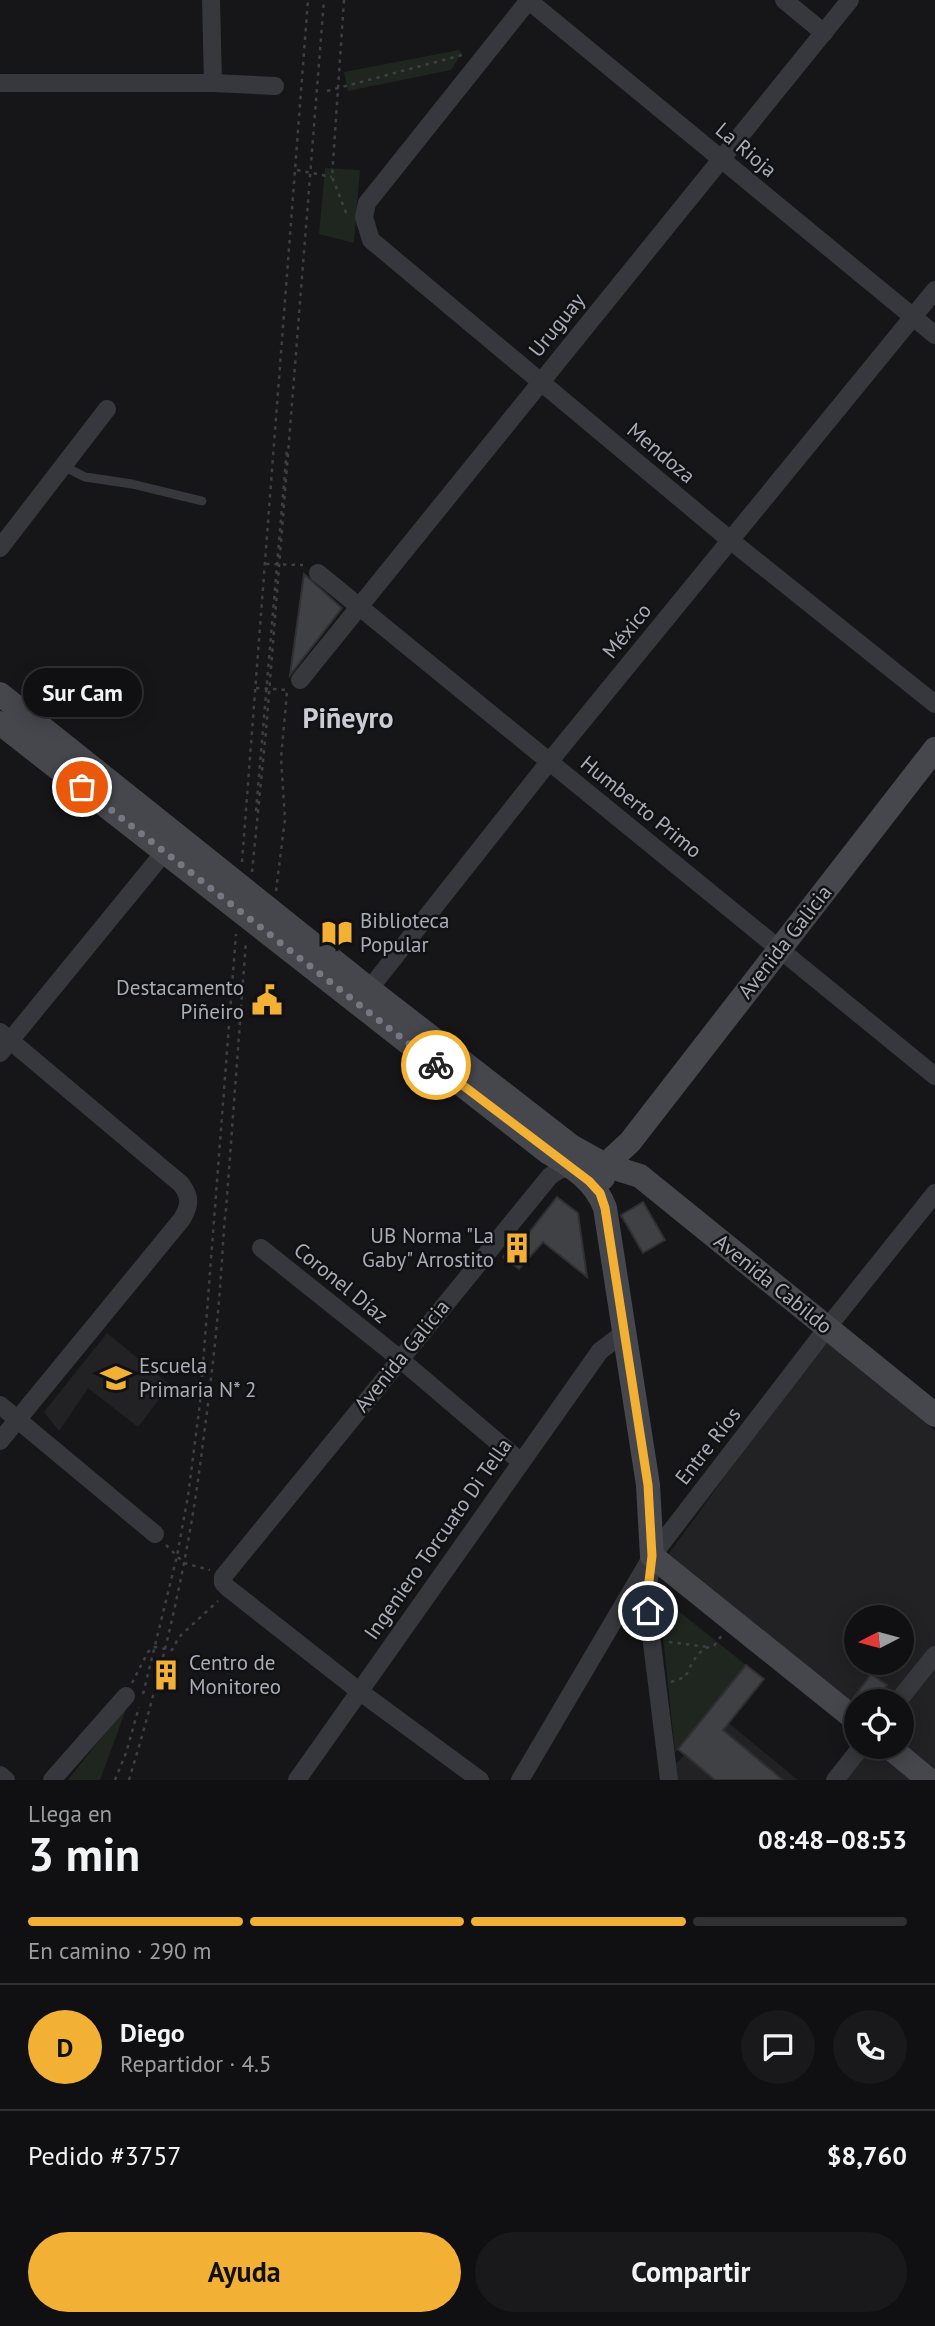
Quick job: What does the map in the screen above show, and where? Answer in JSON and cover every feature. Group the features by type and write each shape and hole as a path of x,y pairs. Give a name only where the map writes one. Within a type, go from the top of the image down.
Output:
{"main road":[{"path":"0,694 171,844 246,877 256,911"},
{"path":"0,723 171,844 363,996 600,1193"},
{"name":"Avenida Galicia","path":"605,1166 630,1142 935,749"},
{"name":"Avenida Cabildo","path":"363,996 572,1146 605,1166 640,1176 935,1415"},
{"path":"605,1166 600,1193 605,1208 648,1485 652,1556 844,1710"},
{"path":"904,1759 929,1780"}],"street":[{"path":"211,0 213,83"},
{"path":"367,230 364,217 367,203 529,0"},
{"name":"La Rioja","path":"529,0 935,335"},
{"path":"784,0 824,33"},
{"name":"Uruguay","path":"294,685 362,607 540,382 850,0"},
{"path":"0,83 213,83 275,86"},
{"name":"Mendoza","path":"367,230 371,240 540,382 730,540 935,704"},
{"name":"México","path":"363,996 549,762 935,289"},
{"path":"0,548 107,409"},
{"name":"Humberto Primo","path":"318,573 935,1076"},
{"path":"0,1441 182,1219 189,1201 188,1193 181,1184 3,1042 171,844"},
{"path":"571,1167 605,1166"},
{"name":"Avenida Galicia","path":"214,1586 550,1176 571,1167"},
{"name":"Entre Ríos","path":"520,1780 652,1556 827,1328 935,1193"},
{"name":"Coronel Díaz","path":"261,1248 400,1359 521,1462"},
{"name":"Ingeniero Torcuato Di Tella","path":"297,1780 600,1351 625,1332"},
{"path":"0,1405 155,1534"},
{"path":"652,1556 647,1598 669,1780"},
{"path":"214,1586 480,1780"},
{"path":"908,1689 935,1655"},
{"path":"52,1780 126,1696"},
{"path":"835,1780 852,1759"},
{"path":"0,1775 6,1780"}],"lane":[{"path":"63,466 85,477 132,484 202,501"}],"path":[{"path":"246,877 256,688 308,0"},
{"path":"246,877 326,0"},
{"path":"344,0 332,177 348,218 367,230"},
{"path":"327,91 493,47"},
{"path":"297,170 332,177"},
{"path":"266,564 302,564 318,573"},
{"path":"129,1780 157,1687 184,1563 201,1461 256,911 276,891 285,819 281,758 294,685 256,688"},
{"path":"155,1534 184,1563 210,1570"},
{"path":"126,1696 148,1652 154,1647 172,1650 179,1637 219,1602 210,1570 215,1563"},
{"path":"651,1639 714,1646 733,1622"},
{"path":"657,1685 685,1677 698,1653 708,1647"}],"shaded area":[{"path":"459,50 462,53 451,70 348,91 344,72"},
{"path":"325,168 360,170 354,243 319,234"},
{"name":"Escuela Primaria N* 2","path":"107,1333 170,1385 138,1427 88,1388 59,1431 44,1412"},
{"path":"826,1337 935,1431 935,1780 843,1780 861,1759 914,1759 914,1689 844,1689 844,1706 660,1566"},
{"path":"667,1602 746,1665 675,1753 660,1607"},
{"path":"128,1704 100,1780 68,1780"},
{"path":"720,1716 798,1780 677,1780 675,1765"}],"building":[{"path":"304,574 342,608 290,675"},
{"path":"557,1197 578,1213 587,1277 543,1242 519,1269 503,1257 516,1240 520,1244"},
{"path":"643,1202 665,1240 643,1253 621,1215"},
{"name":"Centro de Monitoreo","path":"162,1660 176,1663 170,1690 157,1687"},
{"path":"746,1665 764,1679 723,1730 783,1780 715,1780 678,1749"},
{"path":"870,1675 887,1685 884,1689 860,1689"}],"way so far":[{"path":"82,787 436,1065"}],"place":[{"name":"Sur Cam","path":"82,787"},
{"name":"Biblioteca Popular","path":"337,933"},
{"name":"Destacamento Piñeiro","path":"267,1000"},
{"name":"UB Norma \"La Gaby\" Arrostito","path":"517,1248"},
{"name":"Escuela Primaria N* 2","path":"116,1378"},
{"name":"Centro de Monitoreo","path":"166,1675"}],"district":[{"name":"Piñeyro","path":"348,718"}],"route":[{"path":"436,1065 589,1181 600,1193 605,1208 648,1485 652,1556 648,1611"}]}
